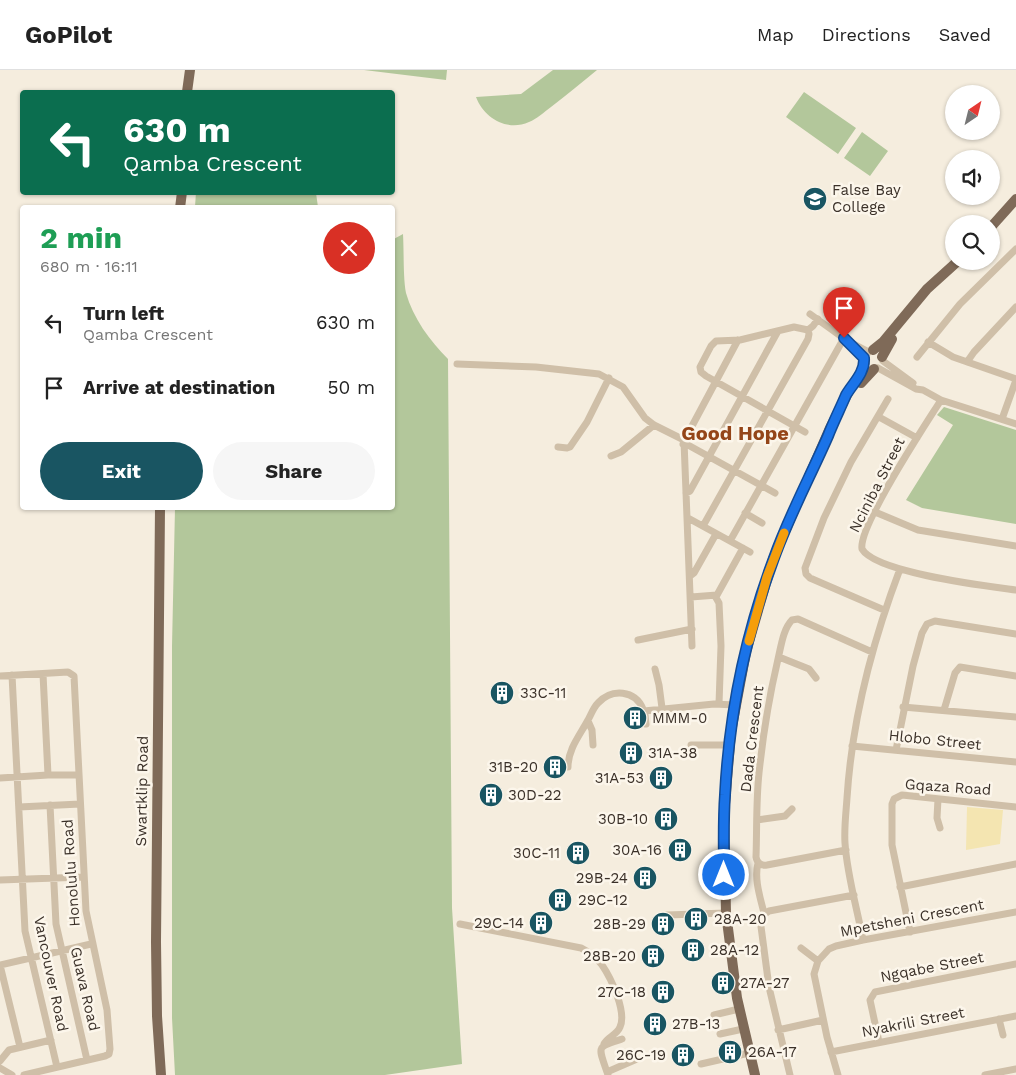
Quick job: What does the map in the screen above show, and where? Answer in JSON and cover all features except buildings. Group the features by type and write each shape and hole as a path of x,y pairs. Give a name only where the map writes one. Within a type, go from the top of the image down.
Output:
{"main road":[{"path":"187,90 190,70"},
{"path":"1002,216 1016,200"},
{"path":"1002,216 1016,206"},
{"path":"755,1075 739,1009 726,913 724,816 729,745 746,652 767,577 792,513 829,434 832,423 863,369 867,356 882,342 927,290 949,270"},
{"path":"829,434 865,376 879,364 890,340 930,294 937,282"},
{"path":"867,356 879,352 879,364"},
{"path":"867,356 868,368 879,364"},
{"name":"Swartklip Road","path":"160,510 156,970 161,1075"}],"street":[{"path":"917,357 960,304 1016,249"},
{"path":"967,362 1016,307"},
{"path":"810,314 867,356"},
{"path":"808,330 818,320"},
{"path":"805,432 716,382 701,372 700,367 714,342 738,340 796,327 808,330"},
{"path":"703,526 808,339 808,330"},
{"path":"686,493 690,491 778,331"},
{"path":"730,541 845,339"},
{"path":"692,646 684,442 738,340"},
{"path":"928,342 952,357 1016,380 1002,419"},
{"path":"457,364 536,367 599,374 609,378 623,387 645,418 654,425 774,493"},
{"path":"879,364 941,400 1016,424"},
{"path":"558,447 570,447 587,422 609,378"},
{"path":"884,610 810,578 805,571 824,518 851,462 888,399"},
{"name":"Nciniba Street","path":"941,400 892,480 875,512 862,540 862,549 870,557 900,569 937,578 1016,590"},
{"path":"879,417 917,438"},
{"path":"612,456 621,452 654,425"},
{"path":"875,512 918,530 1016,546"},
{"path":"745,513 762,523"},
{"path":"688,518 750,552"},
{"path":"690,576 694,573 716,534"},
{"path":"715,596 743,548"},
{"path":"863,940 846,850 845,822 852,746 859,704 872,652 884,610 900,569"},
{"path":"715,596 719,602 721,646 719,704"},
{"path":"690,597 715,596"},
{"name":"Dada Crescent","path":"790,1075 778,1030 764,956 760,921 764,913 758,884 758,863 756,857 759,774 764,729 788,625 794,619 872,652"},
{"path":"896,750 903,707 922,633 929,622 935,621 1016,634"},
{"path":"638,640 692,629"},
{"path":"779,658 809,670 816,678"},
{"path":"944,710 955,673 960,667 1016,676"},
{"path":"655,669 662,708"},
{"name":"Honolulu Road","path":"0,676 68,672 74,676 86,917 107,1010 110,1049 106,1055 24,1075"},
{"path":"43,674 48,775"},
{"name":"Vancouver Road","path":"12,675 25,931 51,1040 60,1066 66,1075"},
{"path":"568,767 568,759 578,736 598,703 615,693 622,692 634,697 644,711 646,724"},
{"path":"644,711 719,704 735,705"},
{"path":"903,707 1016,717"},
{"path":"588,721 592,730 593,745"},
{"path":"691,744 729,745"},
{"name":"Hlobo Street","path":"852,746 1016,762"},
{"path":"0,778 78,775"},
{"name":"Gqaza Road","path":"910,932 892,839 893,801 896,797 1016,807"},
{"path":"938,799 937,818 940,828"},
{"path":"19,807 80,804"},
{"name":"Guava Road","path":"50,805 56,924 87,1060"},
{"path":"757,820 785,816 792,809"},
{"path":"758,863 767,865 846,850"},
{"path":"900,886 1016,864"},
{"path":"0,880 84,877"},
{"path":"764,913 854,895"},
{"name":"Mpetsheni Crescent","path":"818,961 828,949 833,947 1016,912"},
{"path":"667,915 726,913"},
{"path":"460,924 580,948 594,956 602,965 611,981 621,1013 620,1028 606,1041 600,1050 608,1073 637,1059"},
{"path":"20,1048 0,965 92,944"},
{"path":"801,948 818,961 814,974 823,1020 838,1075"},
{"name":"Ngqabe Street","path":"879,1042 870,1000 875,992 1016,964"},
{"path":"714,1015 739,1009"},
{"name":"Nyakrili Street","path":"831,1052 1016,1016"},
{"path":"999,1019 1003,1035"},
{"path":"778,1030 823,1020"},
{"path":"720,1034 743,1029"},
{"path":"604,1044 622,1039"},
{"path":"0,1061 7,1051 51,1040"},
{"path":"701,1064 726,1060 749,1053"},
{"path":"0,1068 12,1075"},
{"path":"985,1075 1016,1069"}],"green space":[{"path":"364,70 447,70 446,80"},
{"path":"553,70 597,70 538,117 521,125 505,124 490,117 476,97 521,94"},
{"path":"804,92 856,128 838,154 786,117"},
{"path":"862,132 888,151 870,176 844,158"},
{"path":"196,195 316,195 318,205 195,205"},
{"path":"403,234 404,279 409,302 423,329 448,359 452,908 462,1064 385,1075 175,1075 172,1018 172,646 175,510 395,510 395,238"},
{"path":"944,407 1016,430 1016,524 922,508 906,500 953,425 937,415"}],"sand":[{"path":"967,807 1003,810 1000,844 966,850"}],"slow traffic":[{"path":"749,641 767,577 784,533"}],"place":[{"name":"False Bay College","path":"815,199"},
{"name":"33C-11","path":"502,693"},
{"name":"MMM-0","path":"635,718"},
{"name":"31A-38","path":"631,753"},
{"name":"31B-20","path":"555,767"},
{"name":"31A-53","path":"661,778"},
{"name":"30D-22","path":"491,795"},
{"name":"30B-10","path":"666,819"},
{"name":"30A-16","path":"680,850"},
{"name":"30C-11","path":"578,853"},
{"name":"29B-24","path":"645,878"},
{"name":"29C-12","path":"560,900"},
{"name":"28A-20","path":"696,919"},
{"name":"29C-14","path":"541,923"},
{"name":"28B-29","path":"663,924"},
{"name":"28A-12","path":"693,950"},
{"name":"28B-20","path":"653,956"},
{"name":"27A-27","path":"723,983"},
{"name":"27C-18","path":"663,992"},
{"name":"27B-13","path":"655,1024"},
{"name":"26A-17","path":"730,1052"},
{"name":"26C-19","path":"683,1055"}],"district":[{"name":"Good Hope","path":"735,433"}],"route":[{"path":"724,875 724,797 727,762 739,682 767,577 784,531 829,434 832,423 863,369 864,358 844,338"}]}
